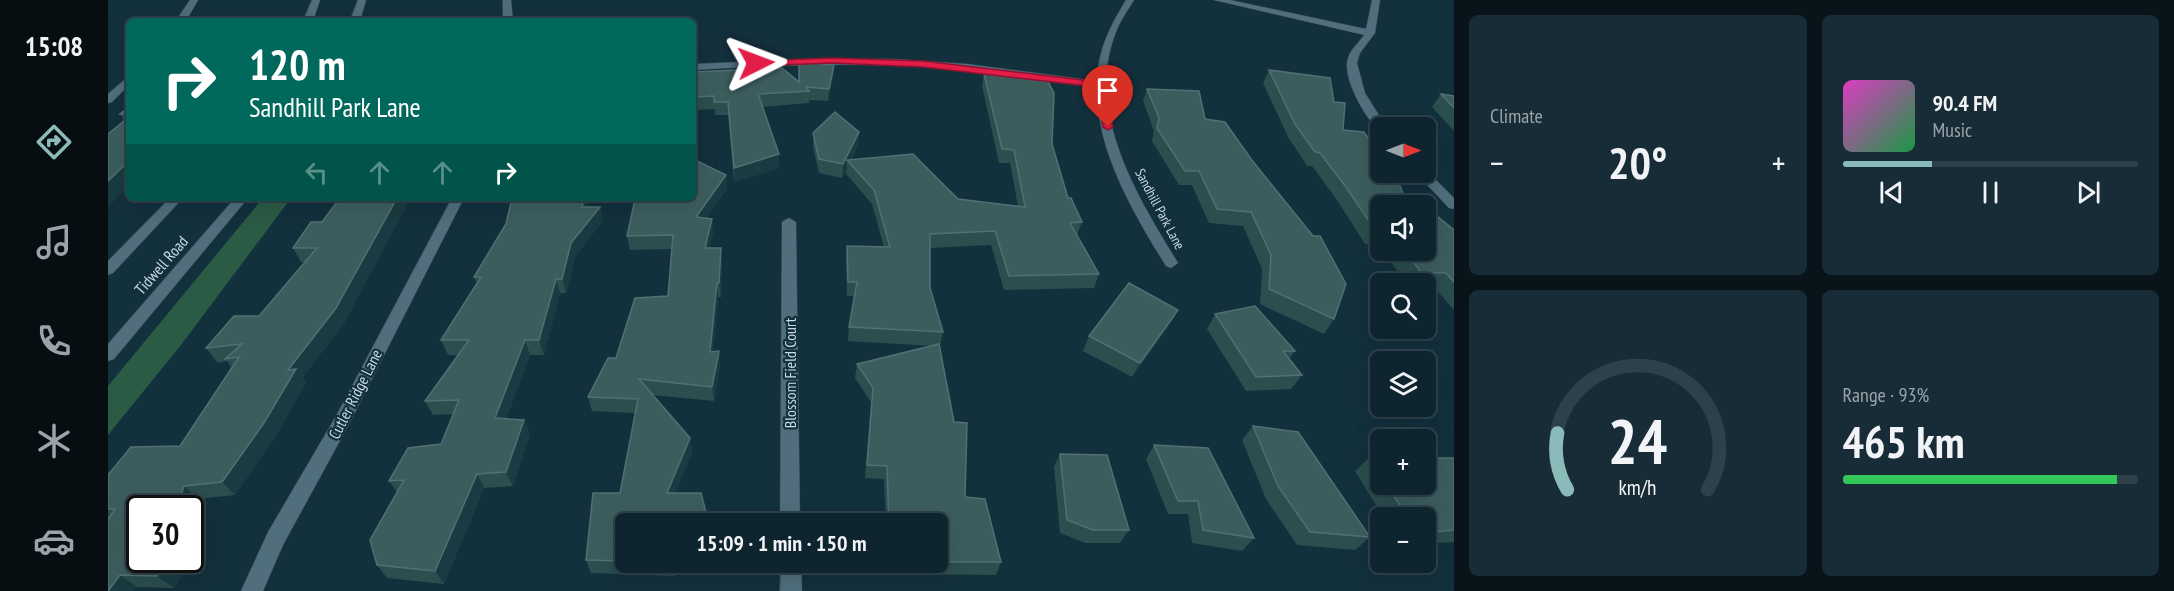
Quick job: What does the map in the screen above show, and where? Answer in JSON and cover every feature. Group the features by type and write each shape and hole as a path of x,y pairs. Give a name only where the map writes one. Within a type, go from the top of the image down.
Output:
{"street":[{"path":"183,18 194,0"},
{"path":"309,18 316,0"},
{"path":"356,18 362,0"},
{"path":"507,0 508,18"},
{"name":"Sandhill Park Lane","path":"1130,0 1116,19 1112,30 1104,55 1100,85 1105,114 1118,160 1142,211 1171,262"},
{"path":"1218,0 1370,33"},
{"path":"1374,117 1366,105 1354,76 1353,57 1370,33 1372,10 1376,0"},
{"path":"696,67 799,61 872,61 977,69 1100,85"},
{"path":"108,100 126,83"},
{"path":"1432,183 1454,205"},
{"name":"Tidwell Road","path":"108,270 174,201"},
{"name":"Tidwell Road","path":"108,355 239,201"},
{"name":"Cutler Ridge Lane","path":"252,591 275,539 338,430 402,302 456,201"},
{"name":"Blossom Field Court","path":"789,222 790,513"},
{"path":"791,573 791,591"}],"green space":[{"path":"261,201 289,201 181,345 108,435 108,386"}],"building":[{"path":"799,62 834,65 829,89 806,87 809,91 758,94 779,154 734,168 728,102 714,102 714,96 696,97 696,72 782,68 799,82"},
{"path":"1269,70 1330,78 1334,102 1345,103 1343,130 1364,132 1370,141 1370,183 1399,183 1403,195 1370,195 1370,223 1346,187 1320,153 1315,152 1295,124"},
{"path":"984,74 1046,78 1054,93 1052,144 1068,198 1071,198 1082,222 1070,223 1099,274 1009,276 995,231 930,234 930,288 943,332 849,327 857,282 848,282 847,246 890,247 874,190 847,160 913,154 958,199 1025,207 1014,150 1002,149"},
{"path":"1147,89 1199,91 1205,119 1225,122 1251,159 1313,236 1320,236 1346,284 1334,319 1269,289 1271,255 1251,212 1217,209 1199,171 1185,171 1157,128 1159,118"},
{"path":"1441,94 1454,96 1454,108"},
{"path":"835,112 859,132 843,164 819,159 813,133"},
{"path":"126,119 126,164 108,181 108,134"},
{"path":"696,160 726,175 696,217 712,219 705,248 721,248 710,352 719,351 712,387 639,379 690,438 667,493 701,493 706,513 615,513 615,561 586,560 593,493 620,493 638,399 588,397 608,358 616,358 635,298 668,296 673,235 627,236 635,201 696,201"},
{"path":"338,201 395,201 336,308 288,370 296,369 264,423 222,482 184,486 181,495 126,495 126,573 159,573 157,576 120,575 108,591 108,519 115,509 108,509 108,475 131,447 180,446 239,357 225,359 242,344 206,348 234,316 259,316 317,248 293,248 311,222 322,222"},
{"path":"511,201 583,201 582,207 600,207 571,243 562,279 556,279 539,340 525,340 495,418 524,420 506,472 477,474 435,571 377,565 370,540 404,480 389,481 408,448 441,444 459,400 425,401 469,340 441,340 481,277 474,277 506,224"},
{"path":"1436,215 1454,230 1454,282 1446,273 1421,272 1412,261 1436,261"},
{"path":"1129,283 1178,310 1140,363 1089,336"},
{"path":"1255,306 1295,351 1283,351 1302,375 1256,377 1215,314"},
{"path":"939,344 954,422 967,423 965,497 985,499 1001,562 948,562 948,513 889,513 887,466 867,465 873,388 857,364"},
{"path":"1253,426 1298,432 1370,537 1310,532 1278,486"},
{"path":"1154,445 1208,448 1254,538 1203,530 1198,501 1178,501"},
{"path":"1060,454 1107,455 1129,530 1093,530 1067,520"},
{"path":"1436,458 1454,458 1454,530 1436,532 1436,507 1401,507 1393,495 1436,495"}],"route":[{"path":"756,63 872,61 923,64 1100,85 1108,127"}]}
